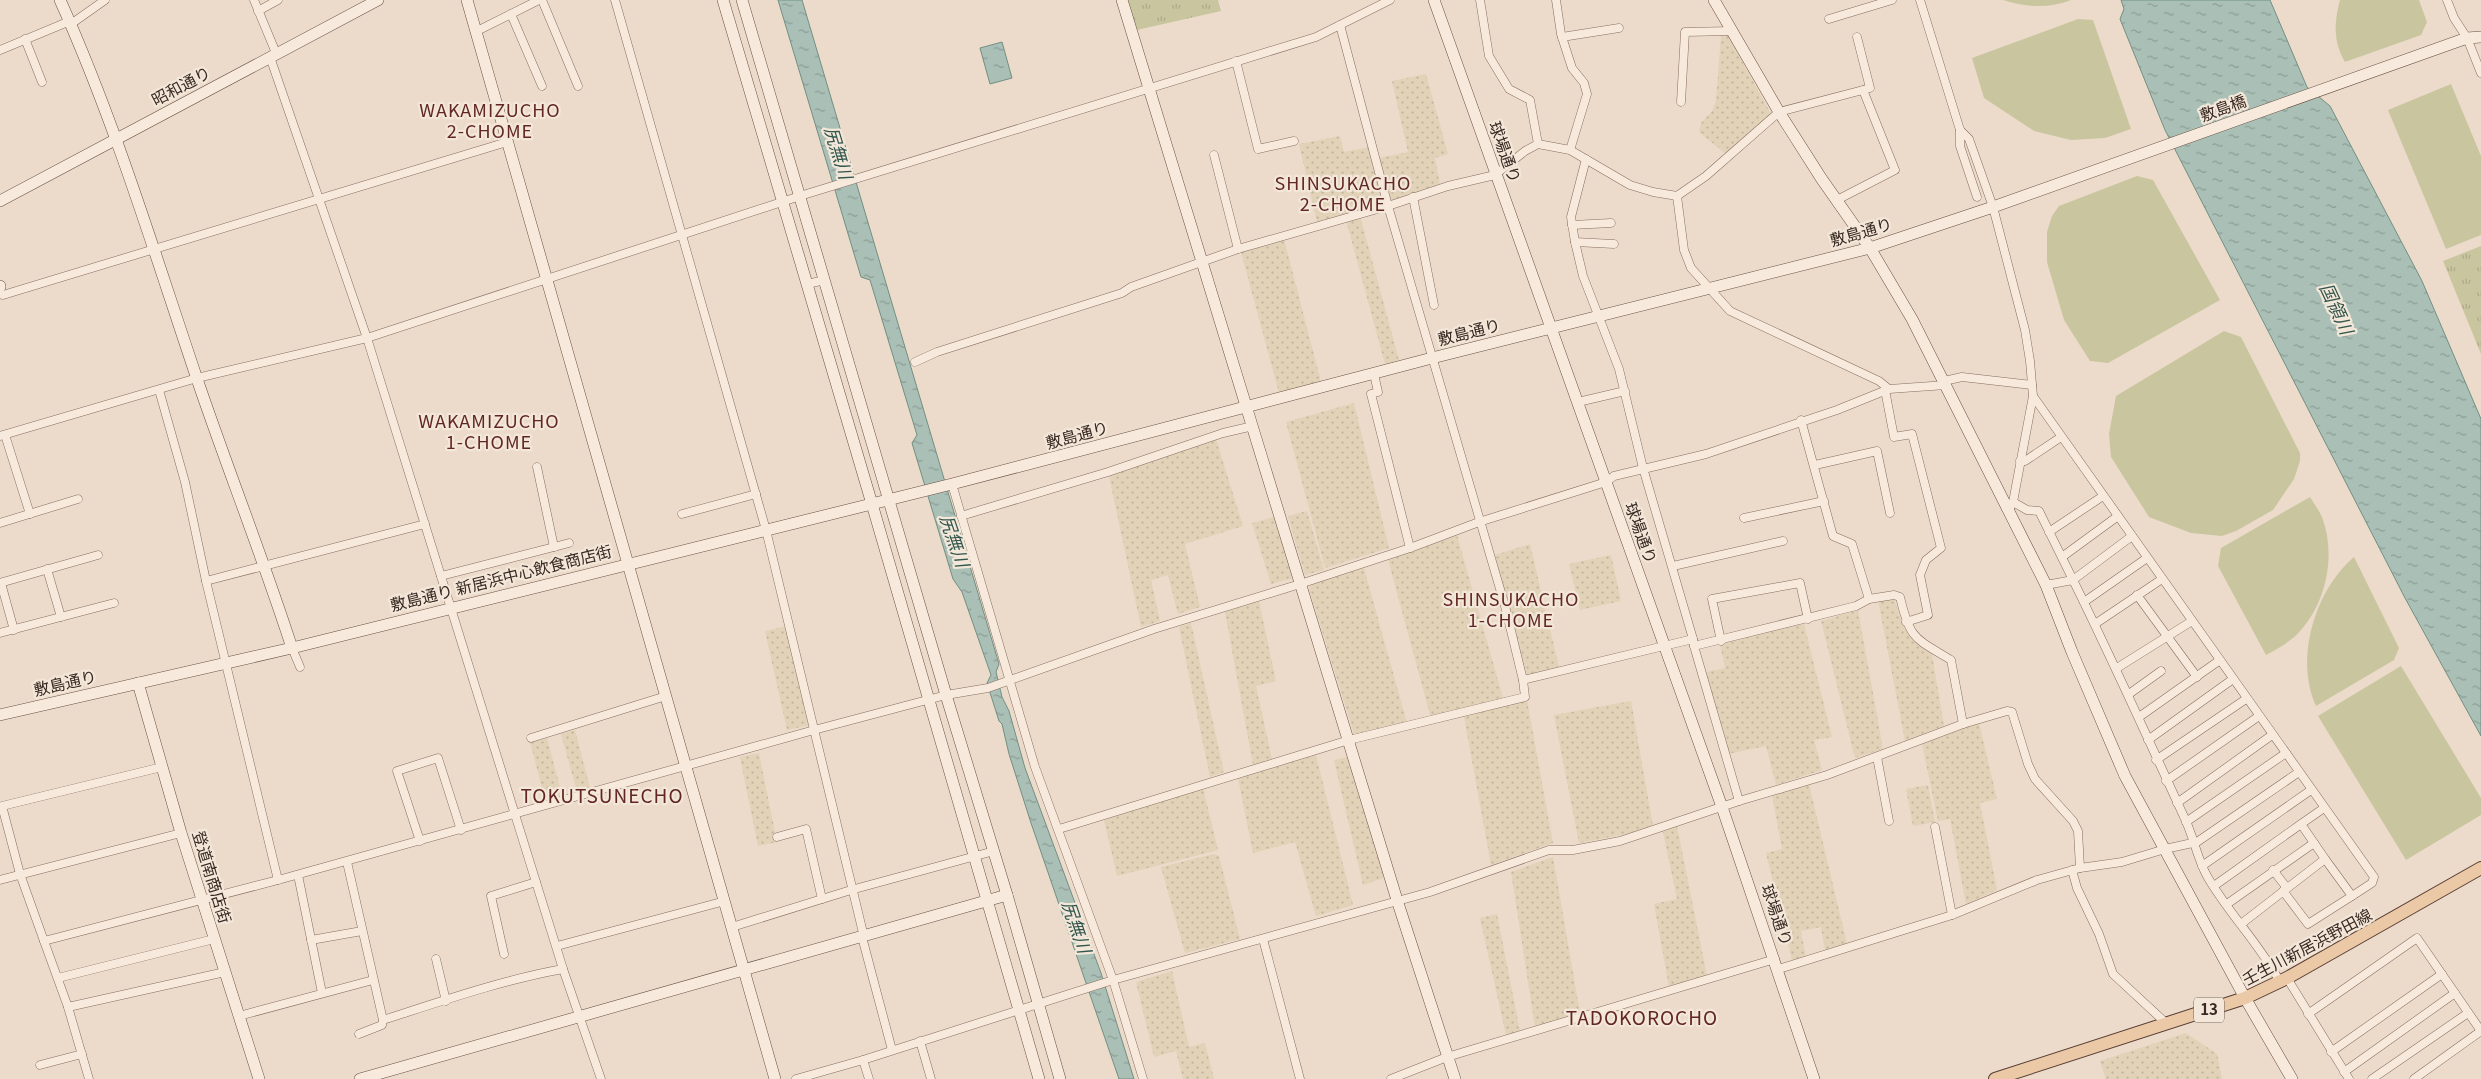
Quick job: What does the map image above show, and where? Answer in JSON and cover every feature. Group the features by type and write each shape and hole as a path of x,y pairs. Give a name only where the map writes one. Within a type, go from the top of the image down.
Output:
{"main road":[{"name":"壬生川新居浜野田線","path":"1995,1079 2245,998 2283,980 2410,910 2481,868"}],"street":[{"path":"60,0 71,23 115,139 197,378 266,565 292,648 300,667"},
{"path":"0,50 71,23 105,0"},
{"path":"254,0 318,198 367,338 563,969 601,1079"},
{"path":"258,11 278,0"},
{"name":"昭和通り","path":"0,201 378,0"},
{"path":"467,0 726,901 743,969 775,1079"},
{"path":"475,32 541,0 578,86"},
{"path":"615,0 766,530 851,890 892,1050"},
{"path":"723,0 930,700 1039,1079"},
{"path":"742,0 1060,1079"},
{"path":"1122,0 1397,900 1446,1057 1455,1079"},
{"path":"30,514 3,436 197,378 367,338 682,236 783,201 860,179 1150,87 1316,37 1390,0"},
{"name":"球場通り","path":"1434,0 1722,807 1777,964 1814,1079"},
{"path":"1480,0 1489,56 1509,89 1530,100 1538,144"},
{"path":"1556,0 1562,36 1572,68 1584,83 1587,94 1570,150"},
{"path":"1714,0 1779,112 1870,248 1912,318 2011,506 2046,585 2072,652 2125,776 2245,998 2292,1079"},
{"path":"1830,19 1892,0"},
{"path":"1920,0 1960,130 1960,146 1977,197"},
{"path":"2447,0 2481,73"},
{"path":"511,14 542,86"},
{"path":"1059,829 1349,740 1525,697 1523,680 1505,606 1388,206 1340,25"},
{"path":"1562,36 1618,28"},
{"path":"1680,102 1685,32 1731,31"},
{"path":"915,362 937,352 1122,293 1132,287 1238,249 1388,206 1413,197 1496,175 1525,151 1538,144 1570,150 1630,185 1652,192 1677,196 1706,176 1779,112 1870,88 1856,37"},
{"path":"2464,40 2481,37"},
{"path":"25,39 42,82"},
{"name":"敷島橋","path":"1995,207 2464,40"},
{"path":"1236,61 1258,149 1294,142"},
{"path":"1837,200 1895,170 1863,90"},
{"path":"1960,130 1968,139 1995,207 2025,330 2033,396 2011,506"},
{"path":"1,289 153,250 318,198 507,142"},
{"path":"1214,155 1238,249"},
{"path":"1586,159 1571,217 1583,276 1625,391 1643,468 1673,566 1739,801"},
{"path":"1677,196 1684,250 1696,277 1730,311 1879,381 1887,390 1894,437 1912,434 1941,548 1926,560 1920,575 1928,615 1906,622"},
{"path":"1413,197 1434,306"},
{"name":"敷島通り","path":"888,500 1432,358 1870,248 1995,207"},
{"path":"1572,226 1611,224"},
{"path":"1575,242 1614,244"},
{"path":"806,284 825,280"},
{"path":"1374,374 1378,392 1371,394 1410,548"},
{"path":"44,941 347,862 814,730 946,695 988,688 1154,629 1300,584 1410,548 1479,522 1606,482 1614,476 1706,454 1801,420 1837,410 1887,390 1945,383 1962,378 2032,385"},
{"path":"160,390 185,482 206,581 278,880"},
{"path":"1578,402 1625,391"},
{"path":"2033,396 2258,716 2374,877 2372,883 2308,924 2273,870"},
{"path":"1801,420 1815,465 1833,536 1852,544 1869,599"},
{"path":"961,516 1108,472 1223,433 1253,426"},
{"path":"2020,462 2025,461 2060,436"},
{"path":"1815,465 1877,451 1890,513"},
{"path":"537,467 554,547"},
{"path":"950,485 961,516 1006,681 1035,767 1059,829 1143,1079"},
{"path":"682,514 756,494"},
{"path":"2050,532 2103,496"},
{"path":"0,523 78,499"},
{"path":"872,504 888,500"},
{"path":"1744,518 1824,501"},
{"name":"敷島通り 新居浜中心飲食商店街","path":"138,683 292,648 628,563 872,504"},
{"path":"2011,506 2027,510 2039,510 2129,694 2156,760 2186,822 2202,866 2241,924 2308,1014 2349,1079"},
{"path":"2062,557 2118,516"},
{"path":"206,581 425,524"},
{"path":"2046,585 2073,580 2132,536"},
{"path":"1673,566 1783,541"},
{"path":"441,576 569,544"},
{"path":"14,630 0,583 98,555"},
{"path":"2084,602 2147,558"},
{"path":"47,569 61,617"},
{"path":"2095,624 2162,579"},
{"path":"1720,641 1712,599 1800,583 1808,619"},
{"path":"1523,680 1664,645 1720,641 1856,606 1869,599 1894,595 1900,597 1906,622 1915,636 1934,651 1951,660 1964,724"},
{"path":"2138,595 2197,677"},
{"path":"0,634 114,603"},
{"path":"2117,668 2192,621"},
{"path":"2139,717 2220,660"},
{"path":"2129,694 2161,671"},
{"path":"2148,740 2233,679"},
{"name":"敷島通り","path":"0,715 138,683"},
{"name":"登道南商店街","path":"138,683 181,833 259,1079"},
{"path":"531,738 666,696"},
{"path":"2156,760 2246,698"},
{"path":"796,1079 823,1075 892,1050 1110,980 1430,892 1549,850 1573,850 1620,841 1739,801 1827,775 1964,724 2007,711 2012,712 2028,764 2035,779 2072,821 2078,831 2077,888 2099,934 2113,974 2167,1024"},
{"path":"2166,781 2258,716"},
{"path":"2177,803 2272,735"},
{"path":"2186,822 2286,753"},
{"path":"1877,757 1889,821"},
{"path":"420,841 397,771 438,758 461,830"},
{"path":"89,1079 68,1007 20,874 2,806 162,767"},
{"path":"1391,1079 1446,1057 1952,916 2037,880 2076,869 2122,862 2194,842 2299,772"},
{"path":"2202,866 2311,790"},
{"path":"2214,886 2324,808"},
{"path":"2301,824 2352,896"},
{"path":"1935,827 1952,916"},
{"path":"777,836 806,829 822,899"},
{"path":"0,880 181,833"},
{"path":"2227,904 2314,843"},
{"path":"732,927 851,890 994,851"},
{"path":"2241,924 2325,859"},
{"path":"347,862 383,1020 382,1025 359,1034"},
{"path":"298,875 322,993"},
{"path":"504,954 492,896 536,882"},
{"path":"360,1079 1007,895"},
{"path":"557,946 726,901"},
{"path":"311,940 362,931"},
{"path":"2308,1014 2417,938 2481,1031 2414,1079"},
{"path":"58,978 214,939"},
{"path":"1263,939 1300,1079"},
{"path":"436,959 446,1001"},
{"path":"383,1020 535,974 563,969"},
{"path":"68,1007 225,972"},
{"path":"2331,1052 2442,974"},
{"path":"239,1016 373,980"},
{"path":"2344,1072 2455,993"},
{"path":"2372,1079 2468,1013"},
{"path":"920,1041 931,1079"},
{"path":"40,1065 82,1054"},
{"path":"863,1060 869,1079"}],"shaded area":[{"path":"1727,34 1771,114 1726,154 1699,132 1701,123 1712,111 1716,101 1721,37 1719,35"},
{"path":"1426,74 1448,154 1435,158 1440,184 1390,201 1379,158 1408,152 1392,81"},
{"path":"1340,136 1344,152 1370,147 1385,203 1317,222 1299,144"},
{"path":"1360,216 1399,360 1385,364 1346,220"},
{"path":"1284,239 1321,382 1279,393 1241,252"},
{"path":"1354,403 1389,548 1325,568 1286,422"},
{"path":"1216,439 1243,526 1185,544 1200,607 1178,614 1168,575 1151,580 1160,621 1141,627 1109,476"},
{"path":"1307,511 1324,570 1305,575 1288,516"},
{"path":"1274,517 1293,578 1271,584 1252,523"},
{"path":"1457,535 1503,698 1431,718 1388,560"},
{"path":"1530,544 1559,667 1527,675 1495,555"},
{"path":"1611,555 1621,601 1580,610 1569,564"},
{"path":"1364,568 1407,723 1355,737 1309,589 1311,584"},
{"path":"1894,599 1904,628 1932,654 1944,726 1905,741 1878,600"},
{"path":"1259,601 1276,681 1256,686 1272,759 1253,765 1225,612"},
{"path":"1858,610 1883,749 1855,758 1821,621"},
{"path":"1191,623 1224,772 1210,777 1179,627"},
{"path":"1804,624 1832,737 1814,740 1822,770 1776,785 1766,746 1728,754 1706,672 1725,668 1720,644"},
{"path":"787,626 810,725 787,730 765,631"},
{"path":"1527,700 1553,843 1491,865 1464,717"},
{"path":"1631,701 1653,826 1632,833 1579,843 1554,715"},
{"path":"1979,723 1997,799 1980,803 1997,890 1966,904 1950,819 1938,821 1922,744"},
{"path":"575,730 590,788 577,792 561,734"},
{"path":"547,738 562,795 545,800 530,742"},
{"path":"759,753 777,842 758,846 740,757"},
{"path":"1316,755 1353,905 1316,916 1295,842 1253,853 1238,778"},
{"path":"1347,757 1384,878 1363,885 1334,760"},
{"path":"1809,784 1847,944 1825,950 1821,927 1801,931 1806,957 1792,960 1766,853 1782,849 1772,795"},
{"path":"1928,785 1935,822 1913,826 1906,789"},
{"path":"1203,788 1218,850 1117,876 1104,820"},
{"path":"1677,826 1707,976 1669,987 1654,904 1677,899 1663,832"},
{"path":"1214,854 1219,856 1240,939 1185,953 1161,867"},
{"path":"1553,857 1580,1013 1535,1027 1511,872"},
{"path":"1497,914 1520,1031 1506,1035 1480,918"},
{"path":"1172,971 1189,1047 1205,1043 1214,1079 1183,1079 1176,1051 1154,1057 1136,982"},
{"path":"2186,1033 2217,1054 2222,1079 2106,1079 2100,1061"}],"green space":[{"path":"1127,0 1218,0 1221,11 1137,30"},
{"path":"2003,0 2071,0 2054,5 2037,6"},
{"path":"2340,0 2419,0 2427,22 2421,35 2345,62 2338,47 2336,32"},
{"path":"2078,19 2093,20 2131,129 2105,138 2071,140 2034,131 1984,98 1972,58"},
{"path":"2451,84 2481,156 2481,235 2446,249 2388,110"},
{"path":"2137,176 2153,180 2220,300 2108,363 2090,361 2064,320 2047,262 2047,232 2052,216 2059,206"},
{"path":"2481,246 2481,354 2443,261"},
{"path":"2224,331 2241,337 2300,453 2300,461 2294,479 2273,510 2236,531 2222,536 2191,533 2149,517 2111,457 2109,434 2116,396"},
{"path":"2310,497 2322,517 2326,531 2328,561 2323,591 2310,618 2301,630 2289,641 2266,655 2218,566 2221,548"},
{"path":"2354,557 2399,648 2394,660 2316,706 2307,668 2312,626 2319,606 2329,588 2340,571"},
{"path":"2401,666 2481,798 2481,815 2406,860 2318,716"}],"water":[{"name":"尻無川","path":"778,0 802,0 999,664 996,672 1002,697 1009,711 1025,768 1101,973 1134,1079 1119,1079 1031,823 1009,754 1002,724 999,721 987,683 991,675 962,592 953,579 912,443 917,435 870,280 861,277"},
{"name":"国領川","path":"2121,0 2270,0 2307,87 2330,106 2422,281 2481,419 2481,736 2405,598 2165,130 2120,19 2124,9"},
{"path":"1002,42 1012,78 990,84 980,48"}],"district":[{"name":"WAKAMIZUCHO 2-CHOME","path":"490,121"},
{"name":"SHINSUKACHO 2-CHOME","path":"1343,194"},
{"name":"WAKAMIZUCHO 1-CHOME","path":"489,432"},
{"name":"SHINSUKACHO 1-CHOME","path":"1511,610"},
{"name":"TOKUTSUNECHO","path":"602,796"},
{"name":"TADOKOROCHO","path":"1642,1018"}]}
